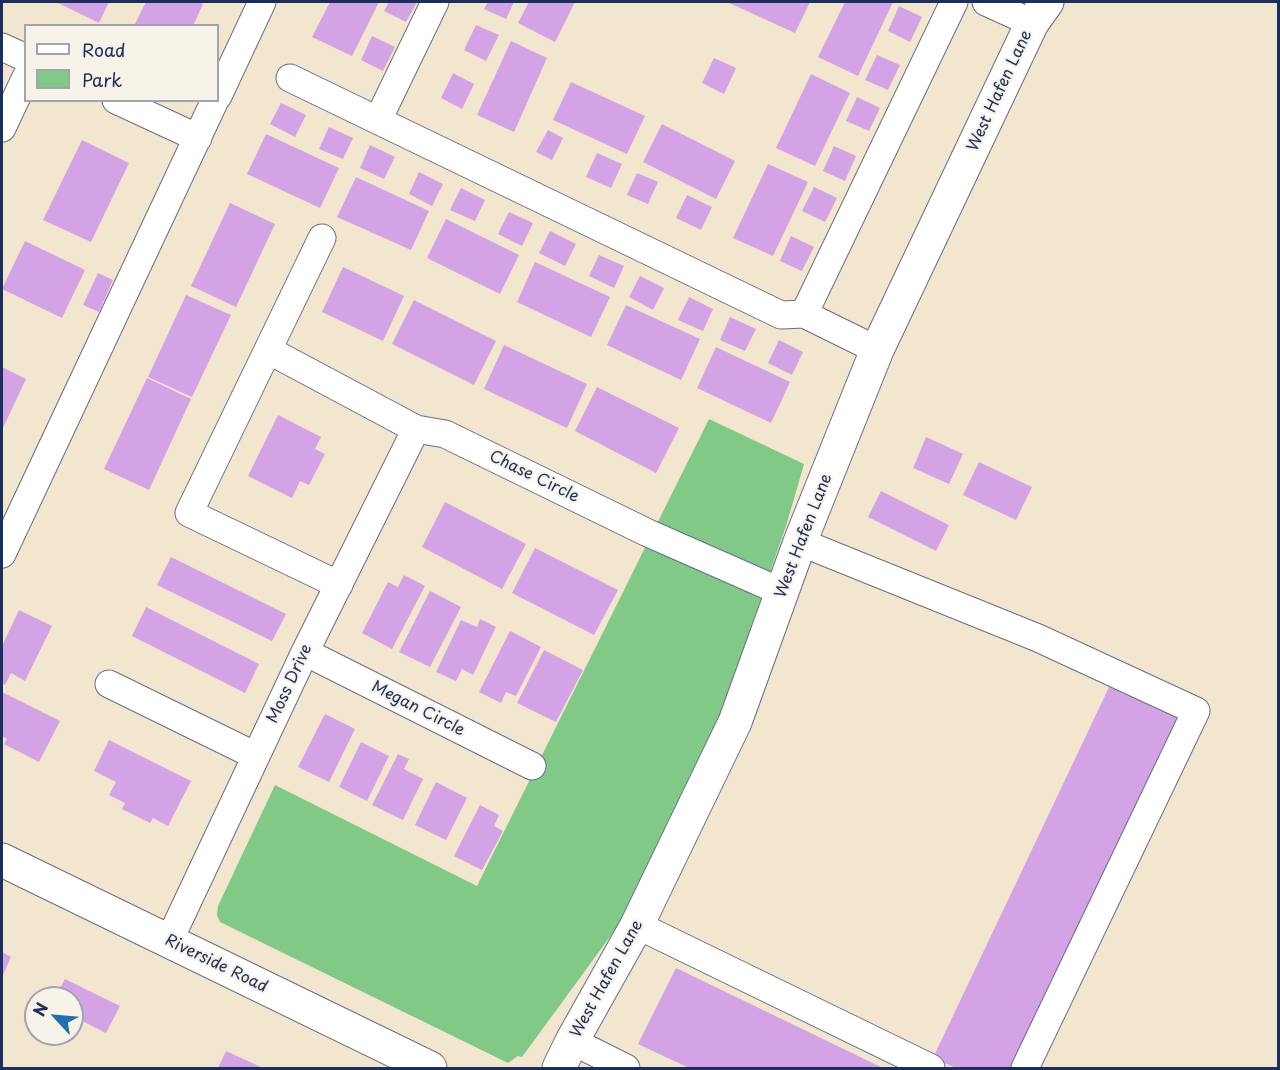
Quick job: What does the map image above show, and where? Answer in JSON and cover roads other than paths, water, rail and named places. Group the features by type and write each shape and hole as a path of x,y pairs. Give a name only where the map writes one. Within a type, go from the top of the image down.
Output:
{"main road":[{"name":"West Hafen Lane","path":"565,1055 637,925 735,723 801,542 877,350 1040,12"},
{"name":"Riverside Road","path":"2,860 430,1068"}],"street":[{"path":"219,94 262,2"},
{"path":"378,120 435,2"},
{"path":"804,314 954,2"},
{"path":"986,2 1040,12"},
{"path":"2,47 24,57"},
{"path":"290,78 781,315 804,314 877,350"},
{"path":"2,128 24,81"},
{"path":"121,102 198,138"},
{"path":"2,554 215,102"},
{"path":"322,238 189,513 339,585"},
{"name":"Chase Circle","path":"268,350 416,429 445,434 648,533 782,592"},
{"name":"Moss Drive","path":"168,941 304,652 416,429"},
{"path":"801,542 1038,638 1196,711 1025,1068"},
{"name":"Megan Circle","path":"304,652 532,766"},
{"path":"109,684 256,756"},
{"path":"637,925 931,1068"},
{"path":"565,1055 626,1068"}]}
